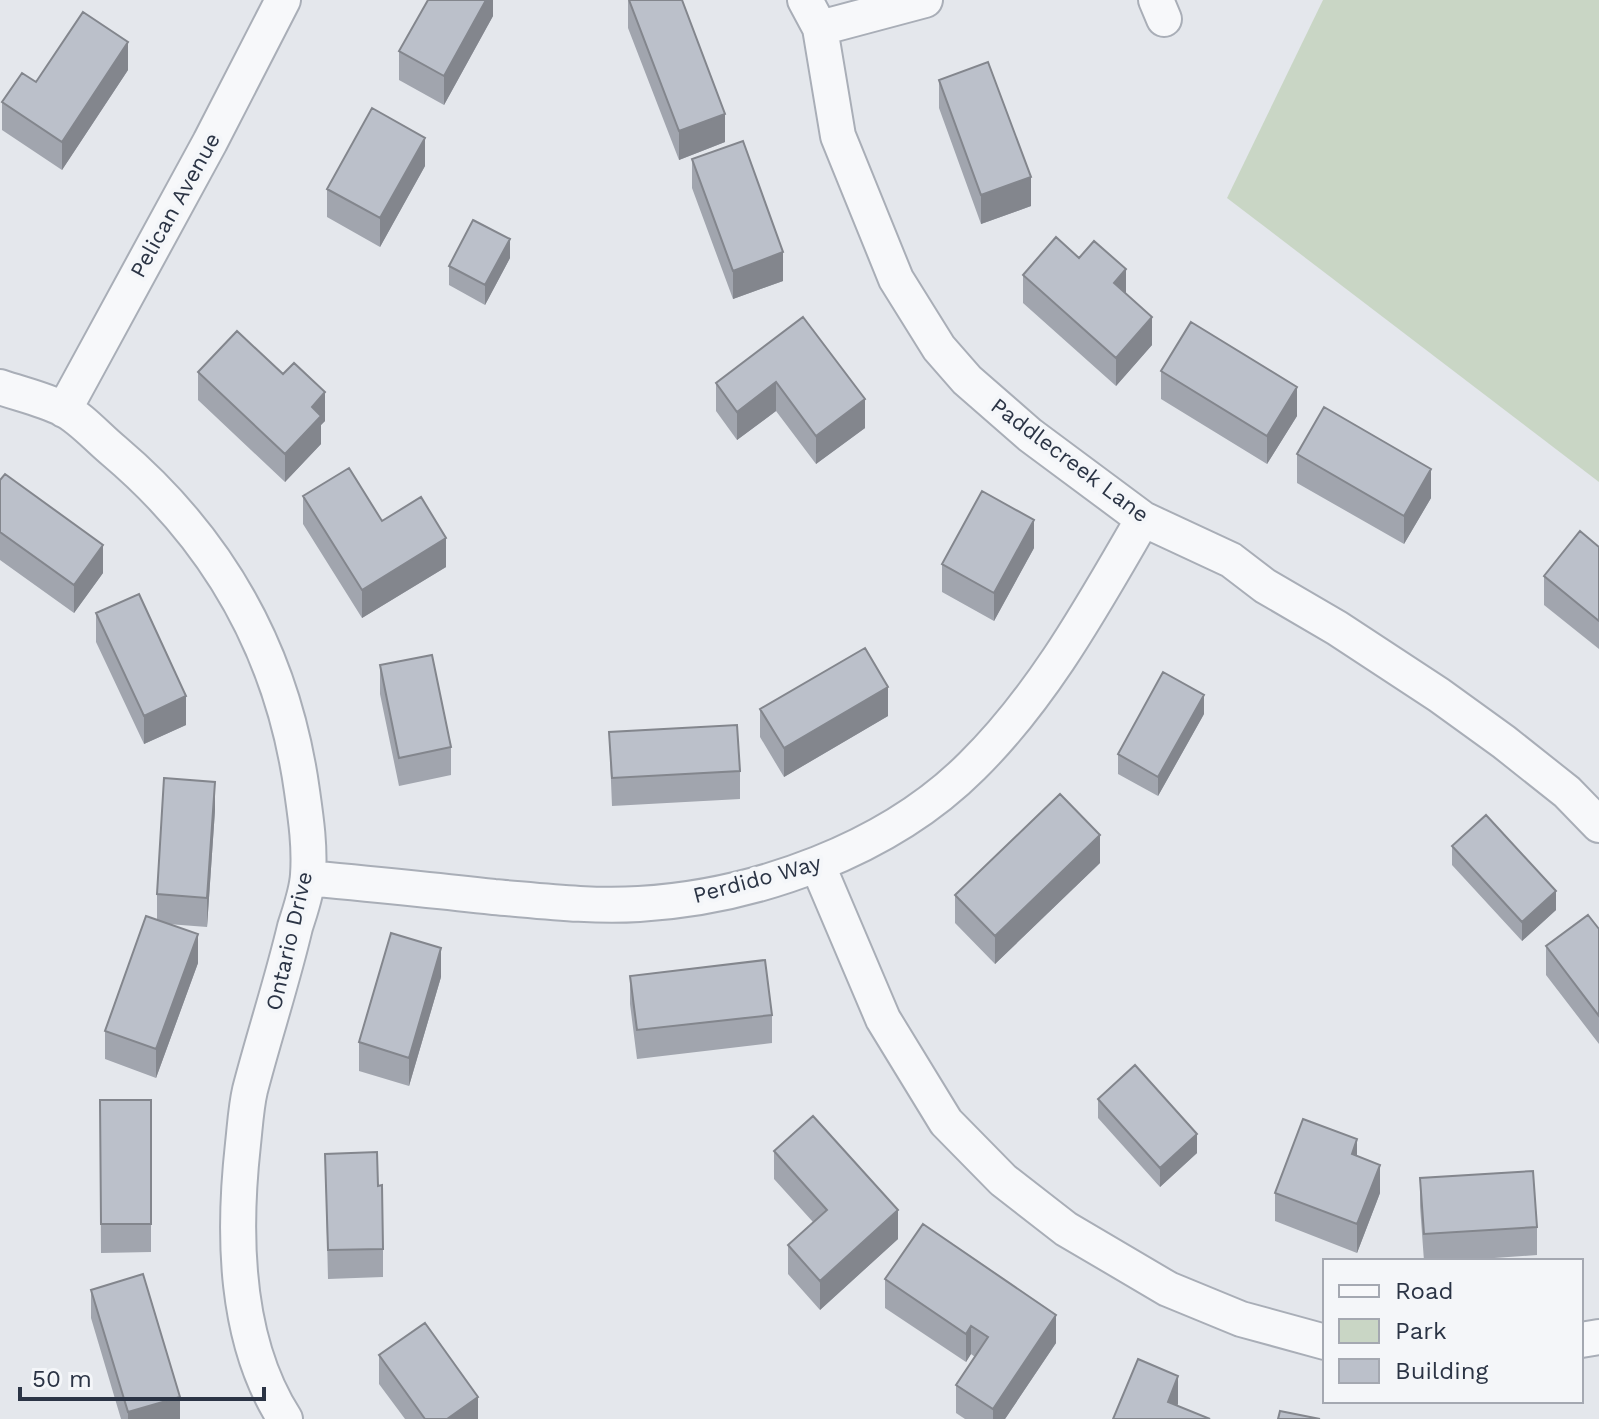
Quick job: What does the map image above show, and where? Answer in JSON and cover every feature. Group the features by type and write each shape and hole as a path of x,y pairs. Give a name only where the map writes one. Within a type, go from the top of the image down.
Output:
{"street":[{"name":"Pelican Avenue","path":"64,410 210,142 283,0"},
{"path":"813,14 925,0"},
{"name":"Paddlecreek Lane","path":"813,14 838,136 850,170 896,279 939,348 967,380 1030,435 1143,519 1231,560 1265,586 1337,628 1439,695 1567,792 1599,825"},
{"name":"Ontario Drive","path":"0,387 64,410 139,473 168,502 219,565 258,637 274,674 297,752 308,833 308,878 283,979 249,1093 240,1174 238,1252 249,1330 269,1388 285,1419"},
{"name":"Perdido Way","path":"308,878 559,903 638,905 712,895 818,866 912,815 972,767 1067,650 1143,519"},
{"path":"818,866 883,1019 946,1122 1003,1180 1066,1229 1168,1289 1241,1319 1323,1341"}],"green space":[{"path":"1323,0 1599,0 1599,482 1227,198"}],"building":[{"path":"428,0 486,0 444,76 399,51"},
{"path":"629,0 682,0 725,114 679,131"},
{"path":"83,12 128,42 62,142 2,102 22,73 36,82"},
{"path":"988,62 1031,177 981,195 939,80"},
{"path":"372,108 425,138 380,218 327,189"},
{"path":"743,141 783,252 733,271 692,159"},
{"path":"473,220 510,239 485,285 449,266"},
{"path":"1056,237 1079,258 1094,241 1126,269 1114,283 1152,317 1116,358 1023,275"},
{"path":"803,317 865,399 816,436 776,382 737,412 716,383"},
{"path":"1191,322 1297,387 1267,436 1161,371"},
{"path":"237,331 283,374 294,363 325,392 312,407 321,416 285,454 198,372"},
{"path":"1324,407 1431,469 1404,516 1297,454"},
{"path":"349,468 382,521 421,497 446,538 362,590 303,496"},
{"path":"5,474 103,545 74,585 0,532 0,480"},
{"path":"982,491 1034,520 994,593 942,564"},
{"path":"1580,531 1599,547 1599,621 1544,576"},
{"path":"139,594 186,696 144,716 96,613"},
{"path":"865,648 888,687 784,748 760,709"},
{"path":"432,655 451,747 399,758 380,665"},
{"path":"1163,672 1204,695 1158,777 1118,754"},
{"path":"737,725 740,771 612,778 609,732"},
{"path":"164,778 215,782 207,898 157,894"},
{"path":"1060,794 1100,835 995,936 955,895"},
{"path":"1486,815 1556,891 1522,922 1452,846"},
{"path":"1588,915 1599,929 1599,1016 1546,946"},
{"path":"146,916 198,934 156,1049 105,1031"},
{"path":"391,933 441,948 409,1058 359,1042"},
{"path":"765,960 772,1015 637,1030 630,976"},
{"path":"1135,1065 1197,1134 1160,1168 1098,1099"},
{"path":"100,1100 151,1100 151,1224 101,1224"},
{"path":"813,1116 898,1210 820,1281 788,1245 827,1210 774,1151"},
{"path":"1303,1119 1357,1139 1352,1154 1380,1165 1357,1224 1275,1193"},
{"path":"377,1152 378,1186 382,1185 383,1249 328,1250 325,1154"},
{"path":"1533,1171 1537,1227 1424,1234 1420,1178"},
{"path":"923,1224 1056,1315 993,1409 956,1385 988,1337 971,1326 966,1334 885,1279"},
{"path":"143,1274 180,1397 128,1412 91,1290"},
{"path":"425,1323 478,1397 447,1419 425,1419 379,1355"},
{"path":"1138,1359 1178,1376 1168,1402 1210,1419 1113,1419"},
{"path":"1280,1411 1320,1419 1278,1419"}]}
